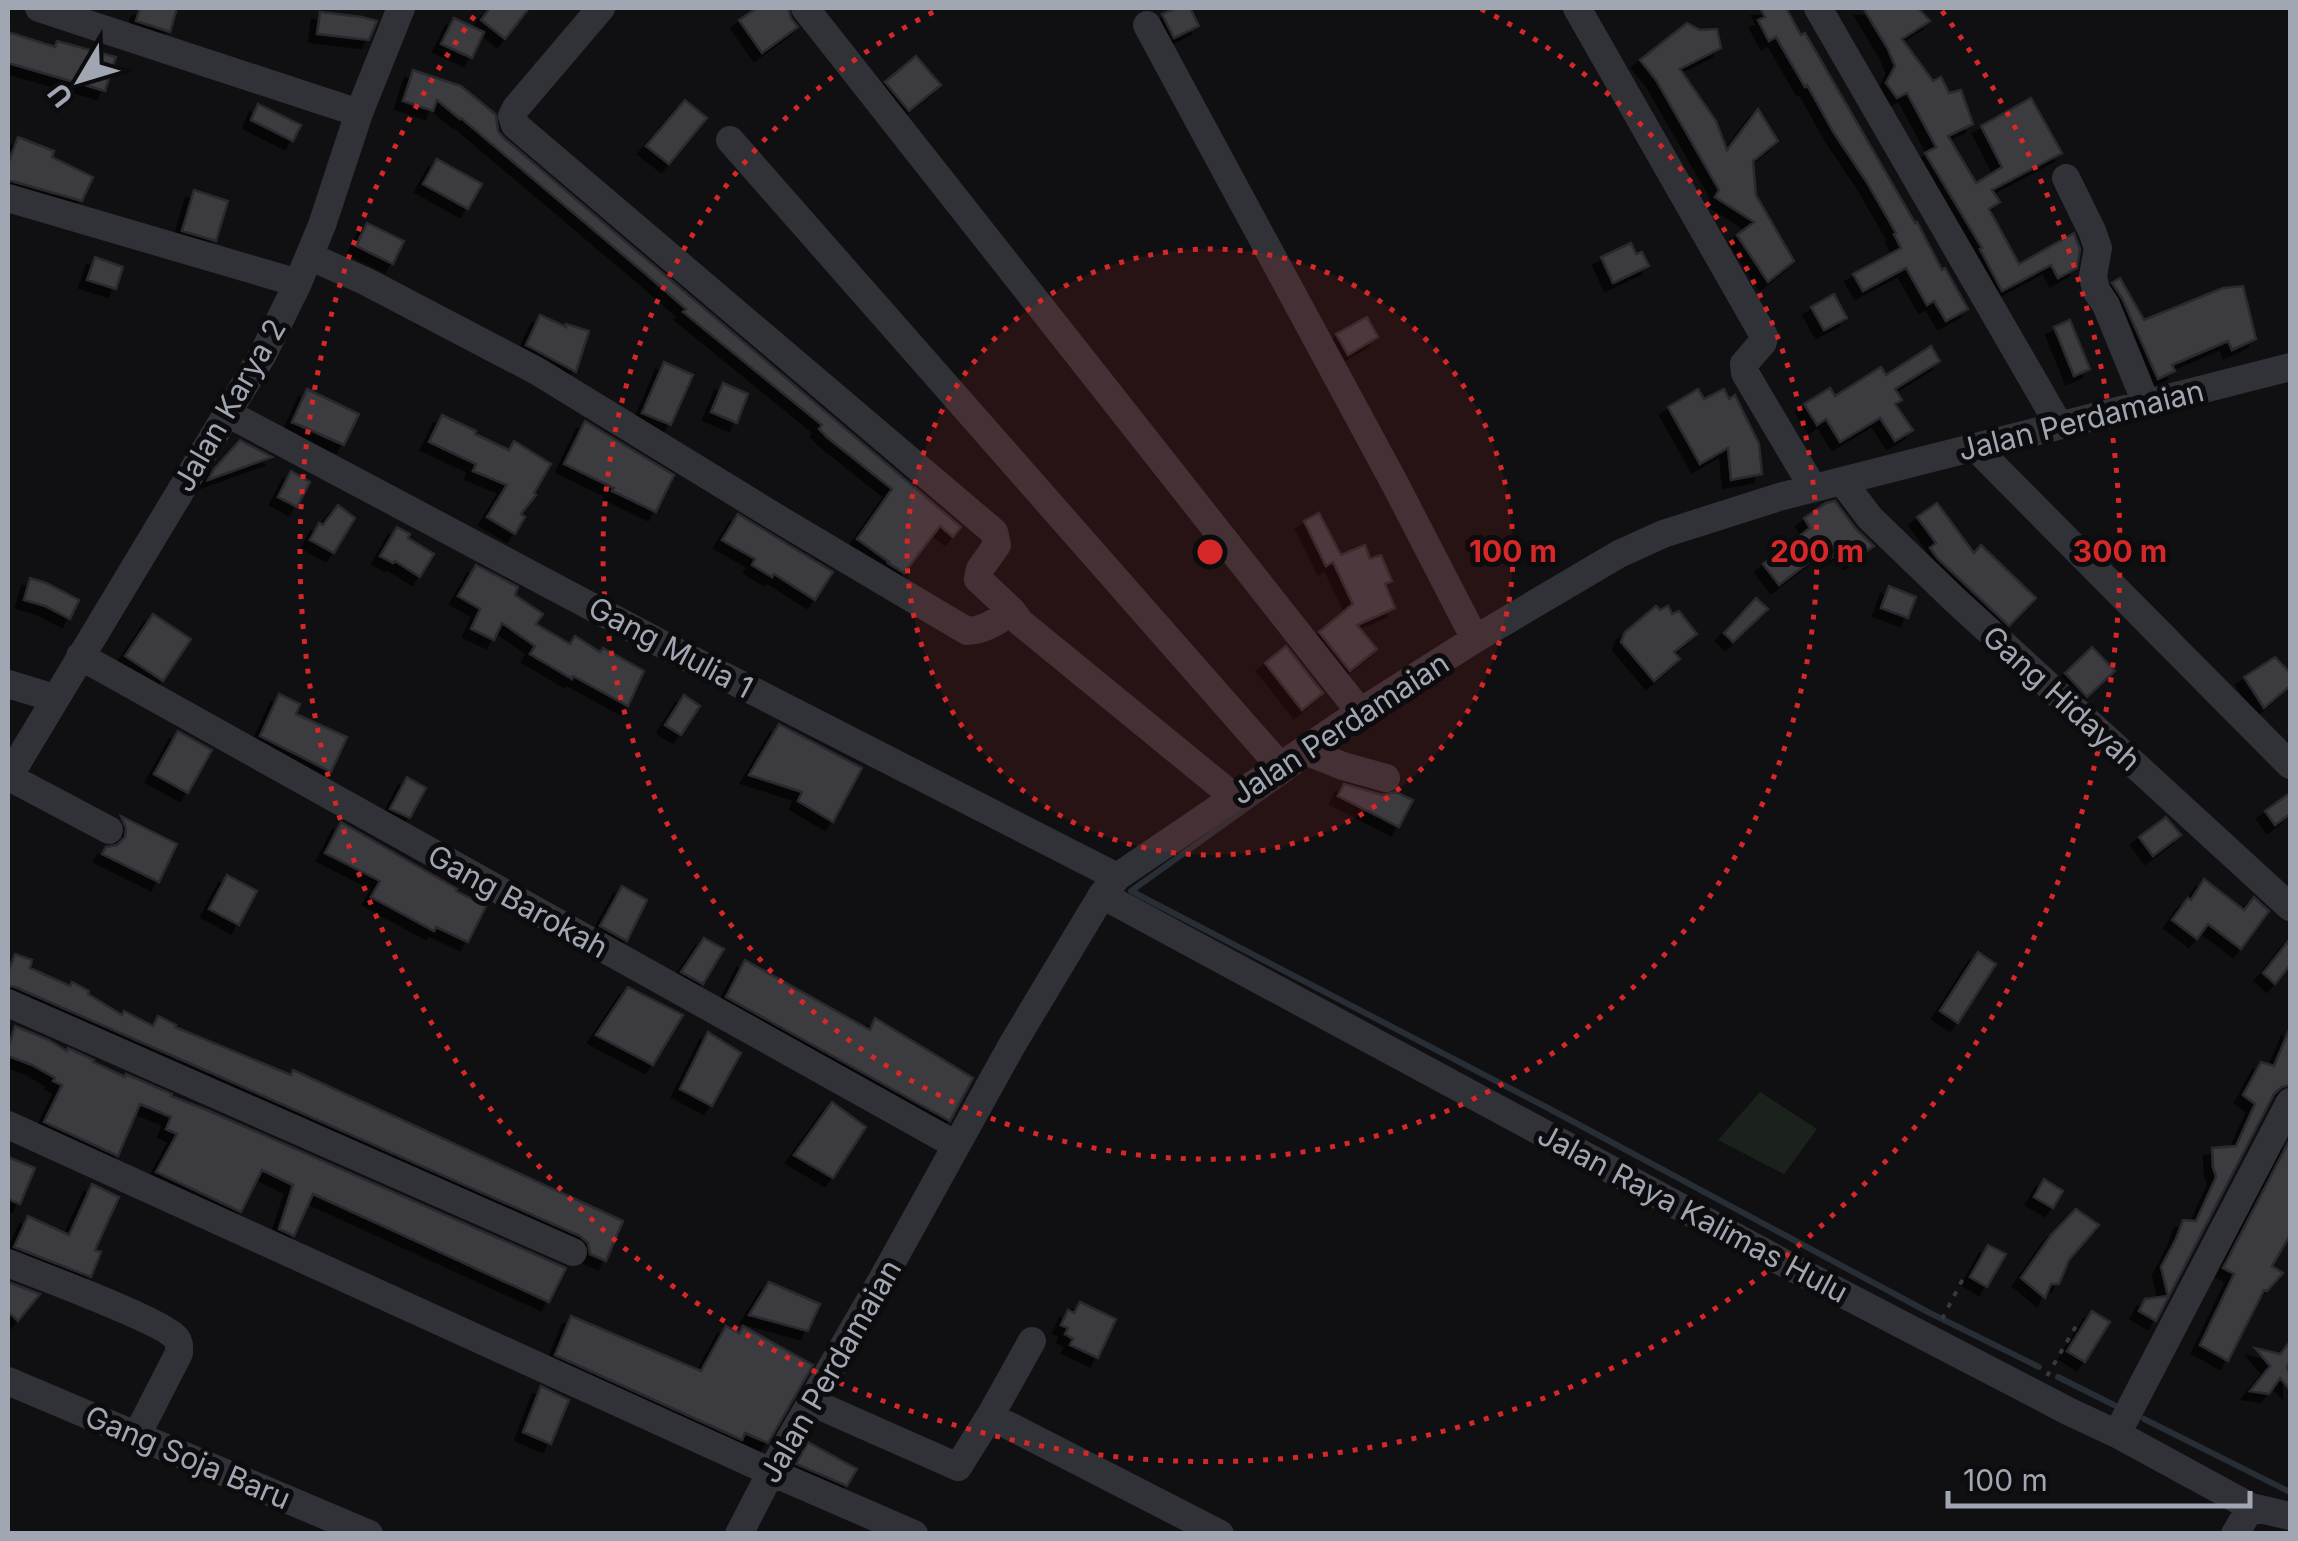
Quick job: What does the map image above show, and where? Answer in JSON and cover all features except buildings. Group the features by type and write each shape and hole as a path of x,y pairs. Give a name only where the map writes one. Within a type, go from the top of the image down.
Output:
{"street":[{"path":"38,8 359,113"},
{"name":"Jalan Karya 2","path":"8,777 263,354 309,256 401,8"},
{"path":"601,8 516,108 512,116 515,125 994,532 997,545 980,568 978,578 1020,622 1234,798"},
{"path":"804,8 1360,712"},
{"path":"1577,8 1764,336 1744,364 1744,373 1814,488"},
{"path":"1818,8 2059,424"},
{"path":"1147,25 1475,639"},
{"path":"730,140 1280,766"},
{"path":"2066,178 2098,248 2096,290 2106,305 2146,403"},
{"path":"8,198 298,283"},
{"path":"309,256 536,371 956,625 968,631 978,630 992,626 1012,611"},
{"name":"Jalan Perdamaian","path":"739,1534 1012,1045 1109,886 1360,712 1619,554 1663,534 1814,488 2290,367"},
{"name":"Gang Mulia 1","path":"227,413 1109,886"},
{"path":"1976,447 2290,765"},
{"name":"Gang Hidayah","path":"1842,481 1870,518 1940,585 2290,907"},
{"name":"Gang Barokah","path":"80,656 956,1145"},
{"path":"8,684 54,698"},
{"path":"1305,751 1386,778"},
{"path":"8,777 109,830"},
{"name":"Jalan Raya Kalimas Hulu","path":"1109,886 1795,1269 2251,1507 2290,1516"},
{"path":"8,1003 572,1252"},
{"path":"2117,1434 2290,1102"},
{"path":"8,1126 914,1534"},
{"path":"8,1263 144,1319 175,1336 179,1353 136,1435"},
{"path":"811,1402 958,1467 1032,1341"},
{"name":"Gang Soja Baru","path":"8,1380 369,1534"},
{"path":"990,1416 1220,1534"},
{"path":"2235,1534 2251,1507"}],"path":[{"path":"1946,1312 1965,1274"},
{"path":"2037,1393 2079,1321"}],"shaded area":[{"path":"1760,1092 1817,1129 1784,1174 1718,1140"}],"waterway":[{"path":"1303,768 1131,891 2039,1367"},
{"path":"2058,1377 2114,1405"},
{"path":"2144,1419 2290,1492"}]}
